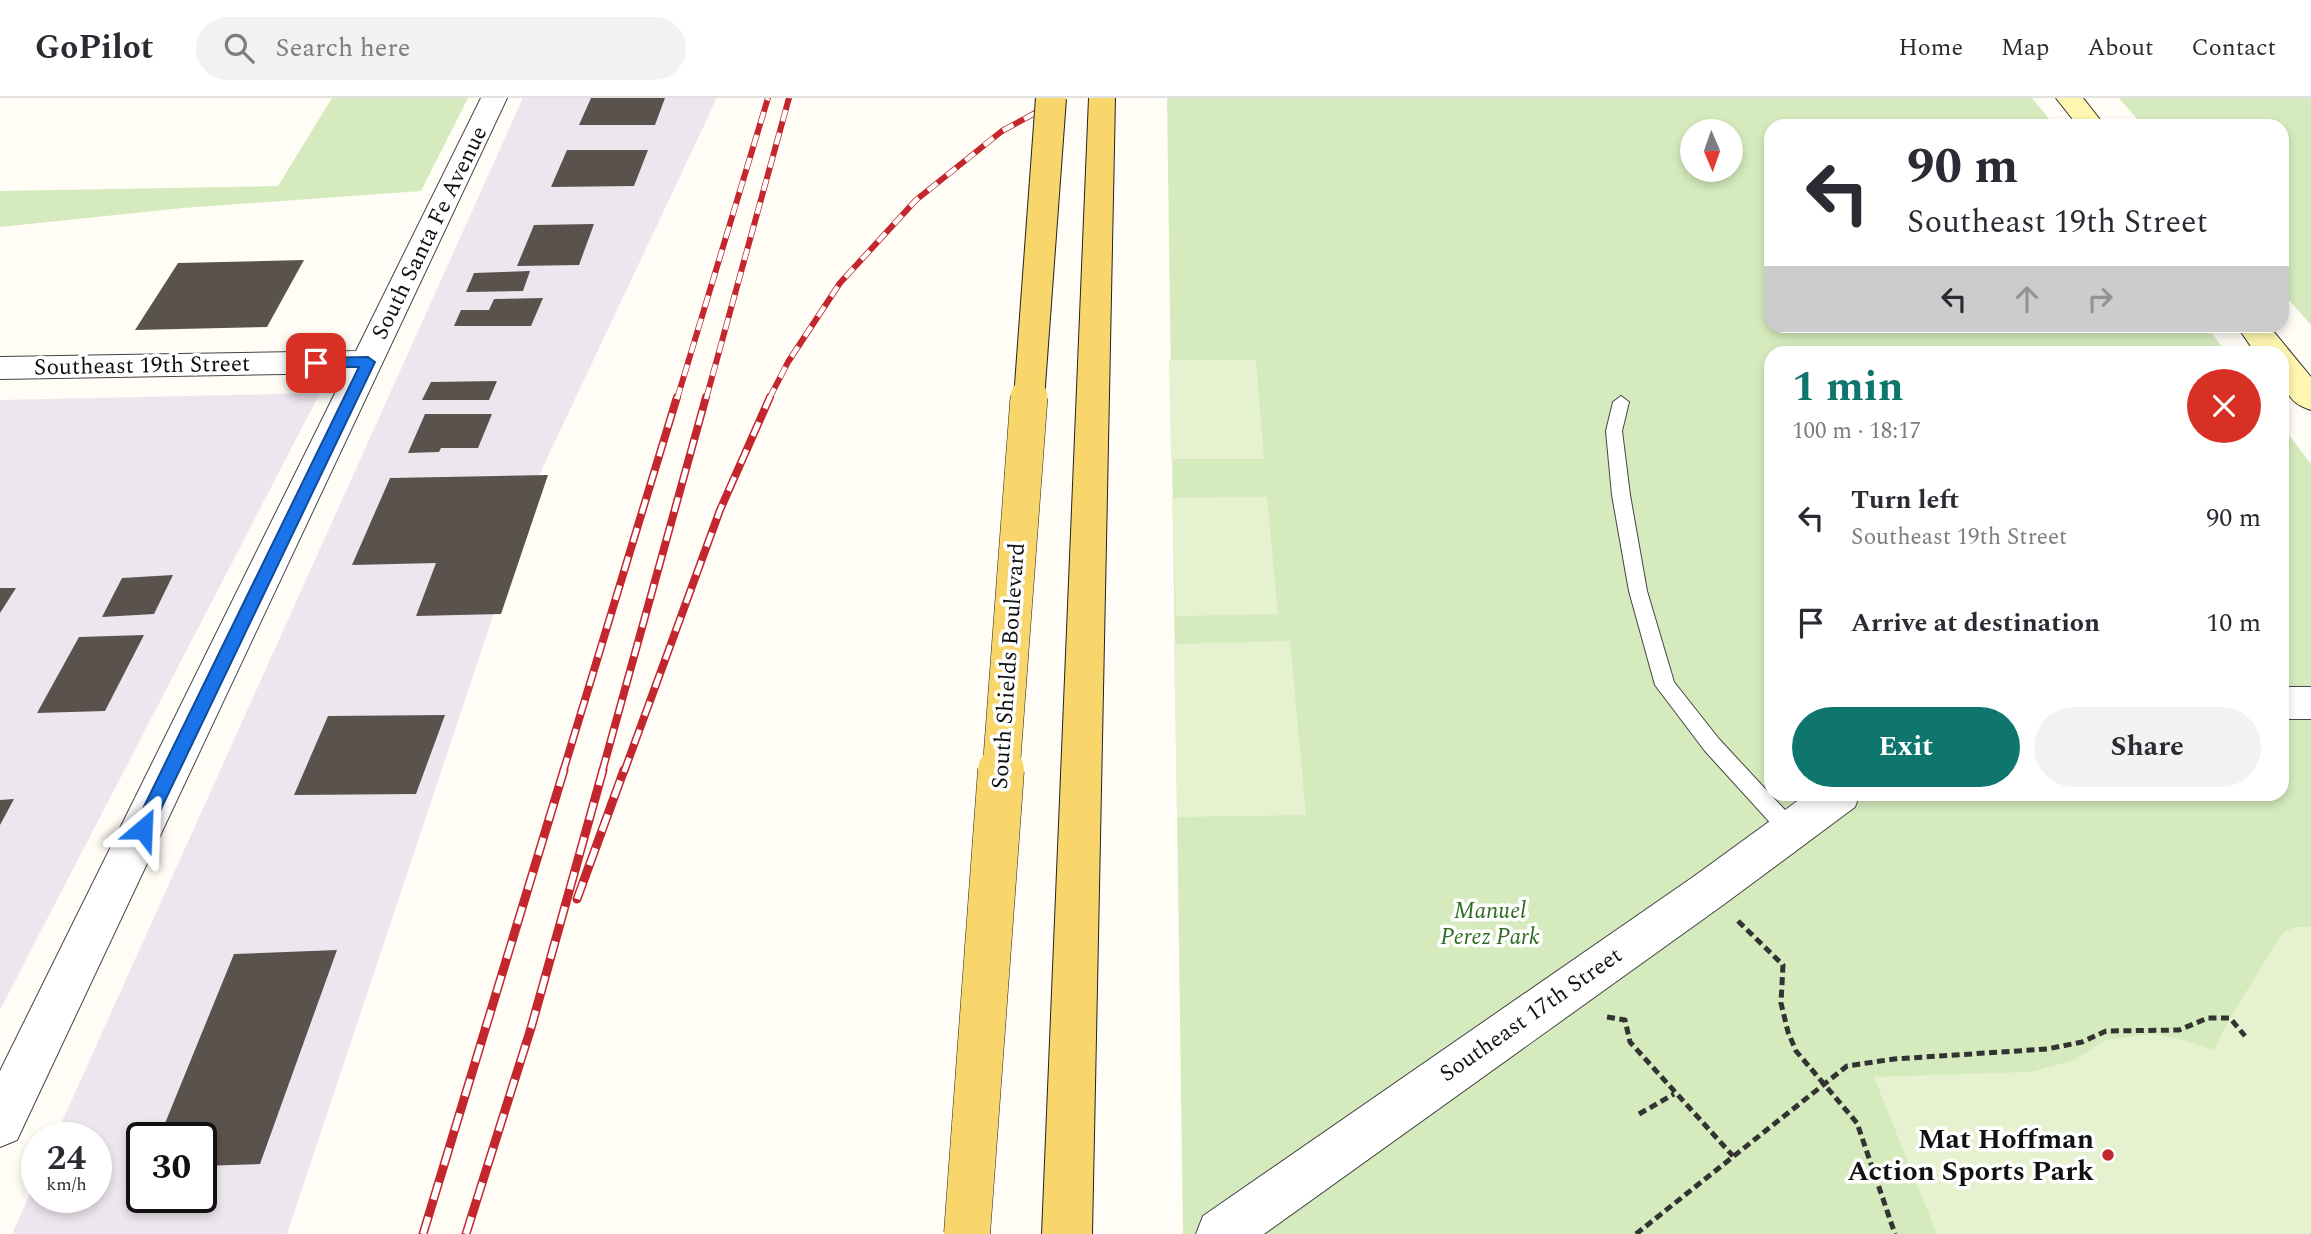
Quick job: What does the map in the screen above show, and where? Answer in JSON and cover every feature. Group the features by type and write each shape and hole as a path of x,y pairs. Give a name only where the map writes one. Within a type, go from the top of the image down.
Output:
{"main road":[{"name":"South Shields Boulevard","path":"967,1234 1051,98"},
{"path":"1066,1234 1102,98"},
{"path":"2069,98 2086,119"},
{"path":"2289,372 2311,399"}],"street":[{"name":"South Santa Fe Avenue","path":"0,1123 494,98"},
{"name":"Southeast 19th Street","path":"0,368 368,362"},
{"path":"2289,704 2311,703"},
{"name":"Southeast 17th Street","path":"1221,1234 1708,891 1831,801"}],"lane":[{"path":"1621,402 1614,431 1621,495 1638,591 1665,685 1712,745 1791,831"}],"path":[{"path":"1708,891 1783,965 1780,1003 1788,1032 1796,1051 1857,1123 1895,1234"},
{"path":"1578,982 1604,1016 1625,1020 1630,1042 1732,1156"},
{"path":"1636,1234 1847,1066 1894,1059 2047,1049 2082,1042 2106,1031 2179,1030 2208,1018 2230,1018 2245,1035"},
{"path":"1639,1114 1674,1094"}],"shaded area":[{"path":"523,98 717,98 542,469 287,1234 12,1234 22,1213 112,1213 112,1122 62,1122"},
{"path":"320,393 0,1010 0,400"}],"green space":[{"path":"332,98 468,98 421,191 183,208 0,227 0,191 278,186"},
{"name":"Manuel Perez Park","path":"1167,98 2032,98 2049,119 1764,119 1764,333 2211,333 2222,346 1764,346 1764,801 2289,801 2289,435 2311,464 2311,1234 1183,1234"},
{"path":"2119,98 2311,98 2311,325 2289,300 2289,119 2137,119"},
{"path":"1169,360 1256,360 1264,459 1171,459"},
{"path":"1267,497 1278,614 1176,616 1172,498"},
{"path":"1290,641 1306,815 1177,817 1174,644"},
{"name":"Mat Hoffman Action Sports Park","path":"2296,927 2311,927 2311,1234 1937,1234 1874,1077 2030,1072 2072,1061 2106,1040 2151,1034 2214,1050 2230,1018 2279,938 2285,931"}],"building":[{"path":"591,98 665,98 655,125 579,125"},
{"path":"567,150 648,150 634,186 551,187"},
{"path":"594,224 579,265 517,266 534,225"},
{"path":"304,260 267,327 135,330 178,263"},
{"path":"530,271 523,291 466,292 474,273"},
{"path":"543,298 531,326 454,326 461,310 489,310 494,299"},
{"path":"497,381 489,400 422,400 431,382"},
{"path":"425,414 492,414 478,448 441,448 439,452 408,453"},
{"path":"548,475 501,614 416,616 436,563 352,565 390,478"},
{"path":"173,575 154,614 102,617 122,578"},
{"path":"0,588 16,588 0,613"},
{"path":"144,635 105,711 37,713 79,637"},
{"path":"445,715 416,794 294,795 328,716"},
{"path":"14,799 0,825 0,800"},
{"path":"337,950 260,1164 217,1165 217,1122 166,1122 234,954"}],"railway":[{"path":"677,399 768,98"},
{"path":"706,399 789,98"},
{"path":"770,397 788,362 840,283 916,200 1002,131 1063,98"},
{"path":"563,772 677,397"},
{"path":"602,772 706,397"},
{"path":"624,772 720,510 770,397"},
{"path":"423,1234 564,770"},
{"path":"466,1234 531,1028 603,770"},
{"path":"577,899 624,770"}],"place":[{"name":"Mat Hoffman Action Sports Park","path":"2108,1155"}],"route":[{"path":"143,829 368,362 316,363"}]}
